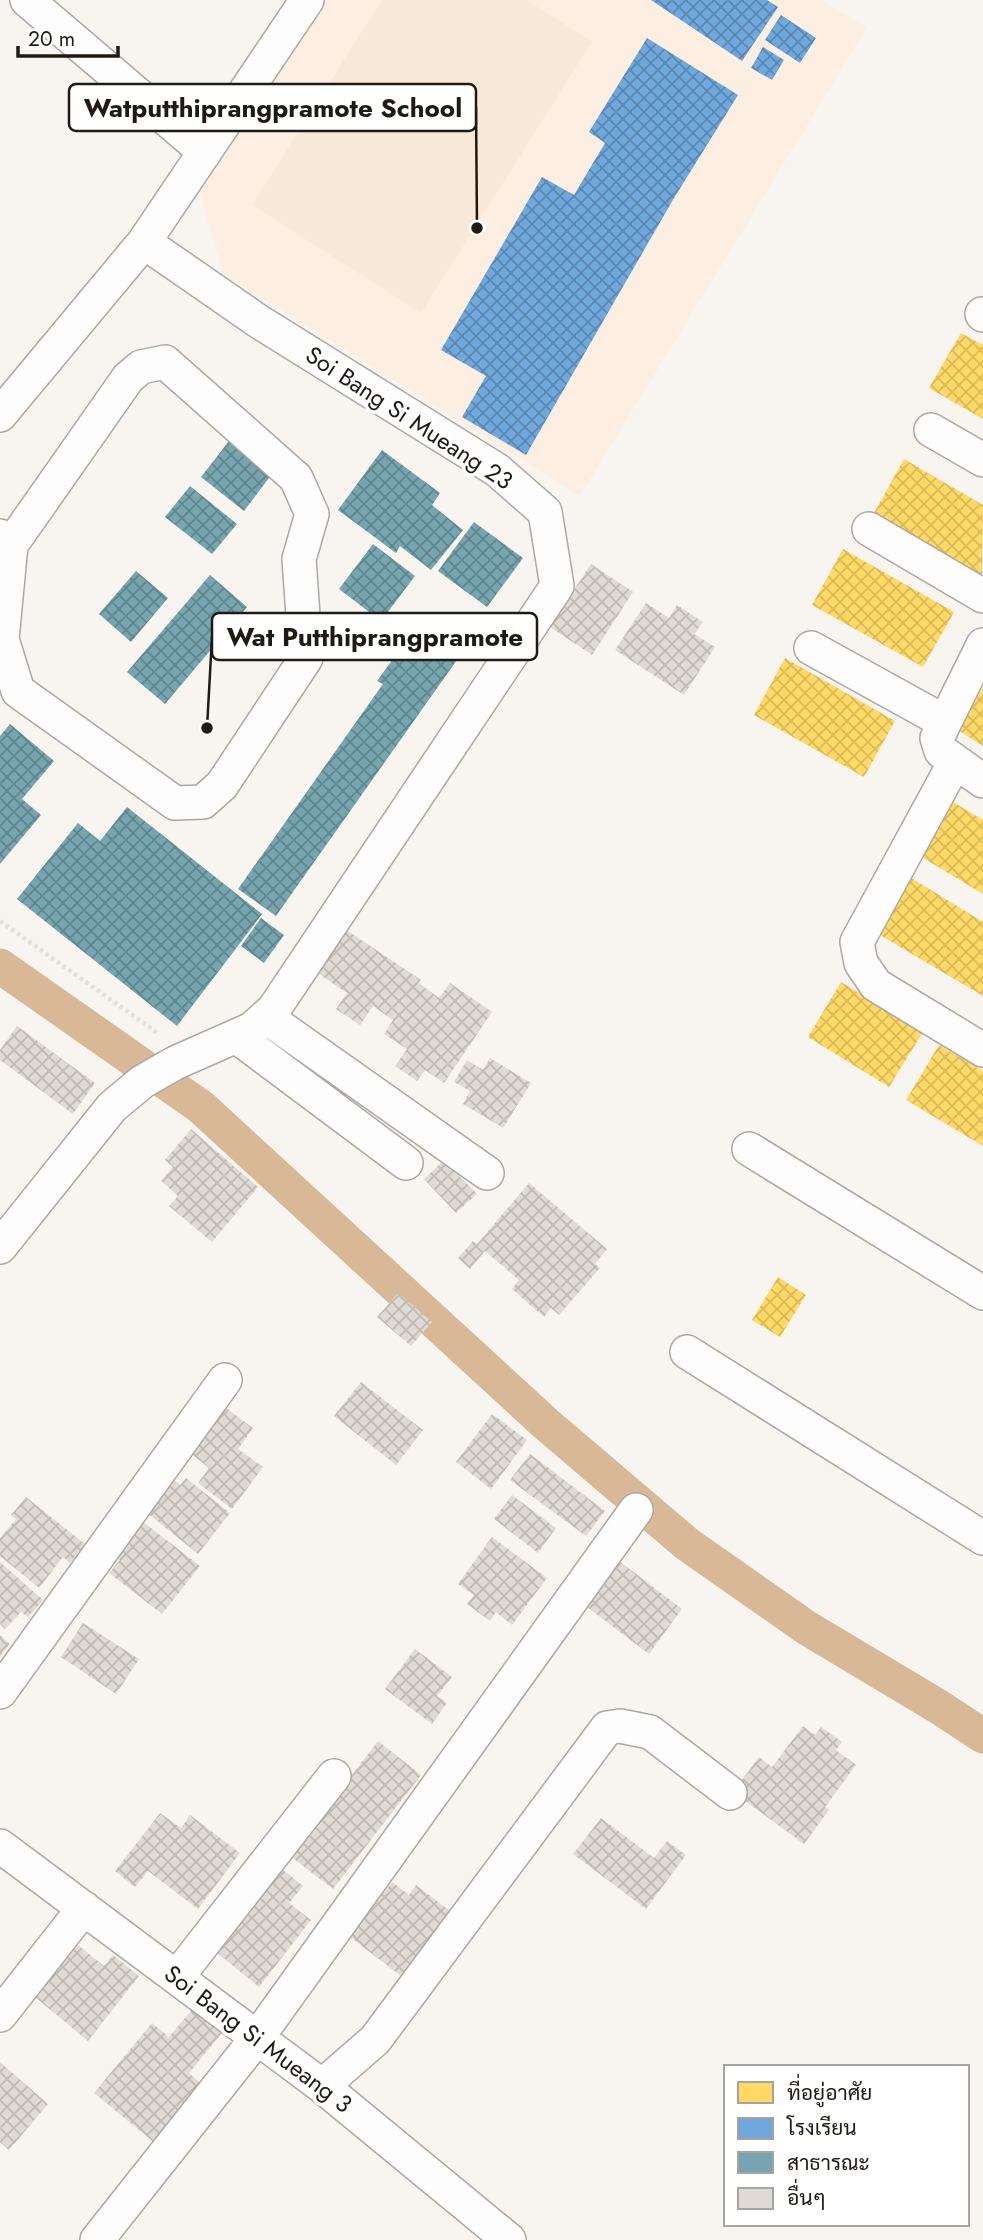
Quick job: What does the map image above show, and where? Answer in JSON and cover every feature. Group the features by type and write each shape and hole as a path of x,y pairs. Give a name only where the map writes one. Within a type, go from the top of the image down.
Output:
{"street":[{"path":"27,0 205,152"},
{"path":"0,415 144,242 307,0"},
{"name":"Soi Bang Si Mueang 23","path":"0,1247 112,1107 142,1082 252,1028 266,1017 557,586 545,512 497,470 258,321 144,242"},
{"path":"165,362 296,478 312,514 299,559 306,658 222,785 203,802 175,803 18,691 2,639 6,540 128,378 141,367 165,362"},
{"path":"931,430 983,460"},
{"path":"869,529 983,596"},
{"path":"983,645 937,738 941,751 983,781"},
{"path":"811,648 945,722"},
{"path":"955,762 857,943 861,963 876,985 983,1050"},
{"path":"266,1017 487,1173"},
{"path":"236,1036 406,1163"},
{"path":"749,1149 983,1293"},
{"path":"687,1352 983,1538"},
{"path":"0,1692 225,1380"},
{"path":"97,2240 257,2038 636,1510"},
{"path":"322,2086 375,2040 607,1728 620,1726 650,1732 730,1793"},
{"path":"177,1977 334,1776"},
{"name":"Soi Bang Si Mueang 3","path":"0,1846 322,2086 509,2240"},
{"path":"0,2015 84,1908"}],"path":[{"path":"0,921 183,1060"}],"shaded area":[{"path":"310,0 822,0 867,28 580,496 223,274 197,183"},
{"path":"382,0 527,0 592,42 421,313 252,205"}],"building: ที่อยู่อาศัย":[{"path":"961,333 983,345 983,419 929,388"},
{"path":"904,459 983,505 982,577 873,515"},
{"path":"843,549 954,612 923,667 812,605"},
{"path":"785,658 895,721 864,777 754,715"},
{"path":"983,688 983,746 958,730"},
{"path":"948,799 983,820 983,894 915,853"},
{"path":"908,876 983,922 983,996 875,932"},
{"path":"841,982 923,1032 889,1087 808,1037"},
{"path":"939,1045 983,1071 983,1146 906,1100"},
{"path":"778,1277 806,1295 780,1337 752,1320"}],"building: โรงเรียน":[{"path":"651,0 767,0 778,7 742,61"},
{"path":"781,15 816,38 800,63 765,40"},
{"path":"647,38 738,95 674,198 526,455 462,417 486,376 441,350 542,177 574,195 605,143 589,132"},
{"path":"763,47 784,60 772,80 751,68"}],"building: สาธารณะ":[{"path":"229,441 272,474 244,511 201,477"},
{"path":"382,450 440,493 432,505 463,530 431,570 400,546 396,553 338,510"},
{"path":"190,486 237,524 212,554 165,517"},
{"path":"474,522 523,558 487,607 438,571"},
{"path":"373,544 415,576 381,621 339,589"},
{"path":"136,571 168,598 131,642 99,614"},
{"path":"210,575 247,607 165,704 127,672"},
{"path":"422,619 464,650 276,916 238,889 383,684 377,681"},
{"path":"10,724 54,761 22,799 41,815 0,864 0,736"},
{"path":"127,807 262,914 177,1026 17,899 78,823 100,841"},
{"path":"261,918 284,935 264,963 241,946"}],"building: อื่นๆ":[{"path":"591,564 633,592 592,655 550,627"},
{"path":"646,603 669,618 677,605 703,622 694,634 715,647 684,695 615,650"},
{"path":"345,929 421,980 419,983 439,998 450,983 492,1012 444,1083 425,1070 417,1081 395,1066 407,1049 384,1034 393,1020 373,1006 360,1025 336,1009 347,993 316,972"},
{"path":"17,1026 95,1083 73,1114 0,1060 0,1050"},
{"path":"490,1058 531,1083 503,1128 463,1104 470,1091 454,1082 467,1060 483,1070"},
{"path":"191,1129 258,1187 212,1242 169,1206 178,1196 161,1181 173,1167 165,1160"},
{"path":"444,1160 477,1194 456,1213 424,1179"},
{"path":"529,1183 607,1249 595,1264 600,1268 559,1315 551,1308 544,1317 512,1289 519,1280 485,1251 470,1269 458,1258 473,1241 477,1244"},
{"path":"398,1293 432,1322 411,1346 377,1317"},
{"path":"361,1382 423,1430 396,1465 334,1416"},
{"path":"218,1402 253,1428 238,1449 263,1467 232,1509 198,1483 209,1468 185,1449"},
{"path":"492,1414 527,1440 491,1489 456,1462"},
{"path":"530,1454 605,1511 586,1536 510,1480"},
{"path":"167,1474 180,1485 186,1478 230,1513 198,1554 140,1507"},
{"path":"512,1495 556,1528 538,1553 494,1519"},
{"path":"26,1497 85,1544 70,1563 63,1557 39,1588 0,1556 0,1538 16,1519 11,1515"},
{"path":"142,1521 200,1566 162,1614 109,1573 120,1560 110,1552"},
{"path":"492,1537 547,1578 512,1625 496,1612 490,1621 467,1604 474,1595 458,1584"},
{"path":"618,1560 682,1609 649,1654 575,1598"},
{"path":"0,1562 43,1600 28,1617 21,1612 5,1629 0,1624"},
{"path":"83,1623 139,1659 116,1694 61,1657"},
{"path":"0,1635 10,1644 0,1656"},
{"path":"415,1649 452,1677 437,1696 447,1703 432,1724 385,1689"},
{"path":"803,1726 815,1735 821,1727 842,1742 836,1750 856,1765 825,1807 829,1810 804,1844 733,1792 759,1757 772,1767"},
{"path":"378,1741 421,1775 333,1889 290,1856"},
{"path":"160,1813 181,1828 190,1815 240,1853 198,1909 148,1871 135,1887 115,1871"},
{"path":"601,1818 654,1858 667,1841 686,1855 646,1909 573,1854"},
{"path":"282,1869 303,1886 289,1903 311,1920 259,1987 216,1952"},
{"path":"392,1882 409,1895 416,1885 454,1914 414,1986 350,1937"},
{"path":"78,1945 104,1966 113,1955 139,1976 88,2041 35,1997"},
{"path":"202,1998 231,2022 189,2073 204,2086 156,2144 94,2093 152,2023 169,2037"},
{"path":"0,2062 48,2104 9,2150 0,2142"}],"waterway":[{"path":"0,966 201,1107 545,1423 687,1544 807,1628 983,1736"}],"place":[{"name":"Watputthiprangpramote School","path":"477,228"},
{"name":"Wat Putthiprangpramote","path":"207,728"}]}
